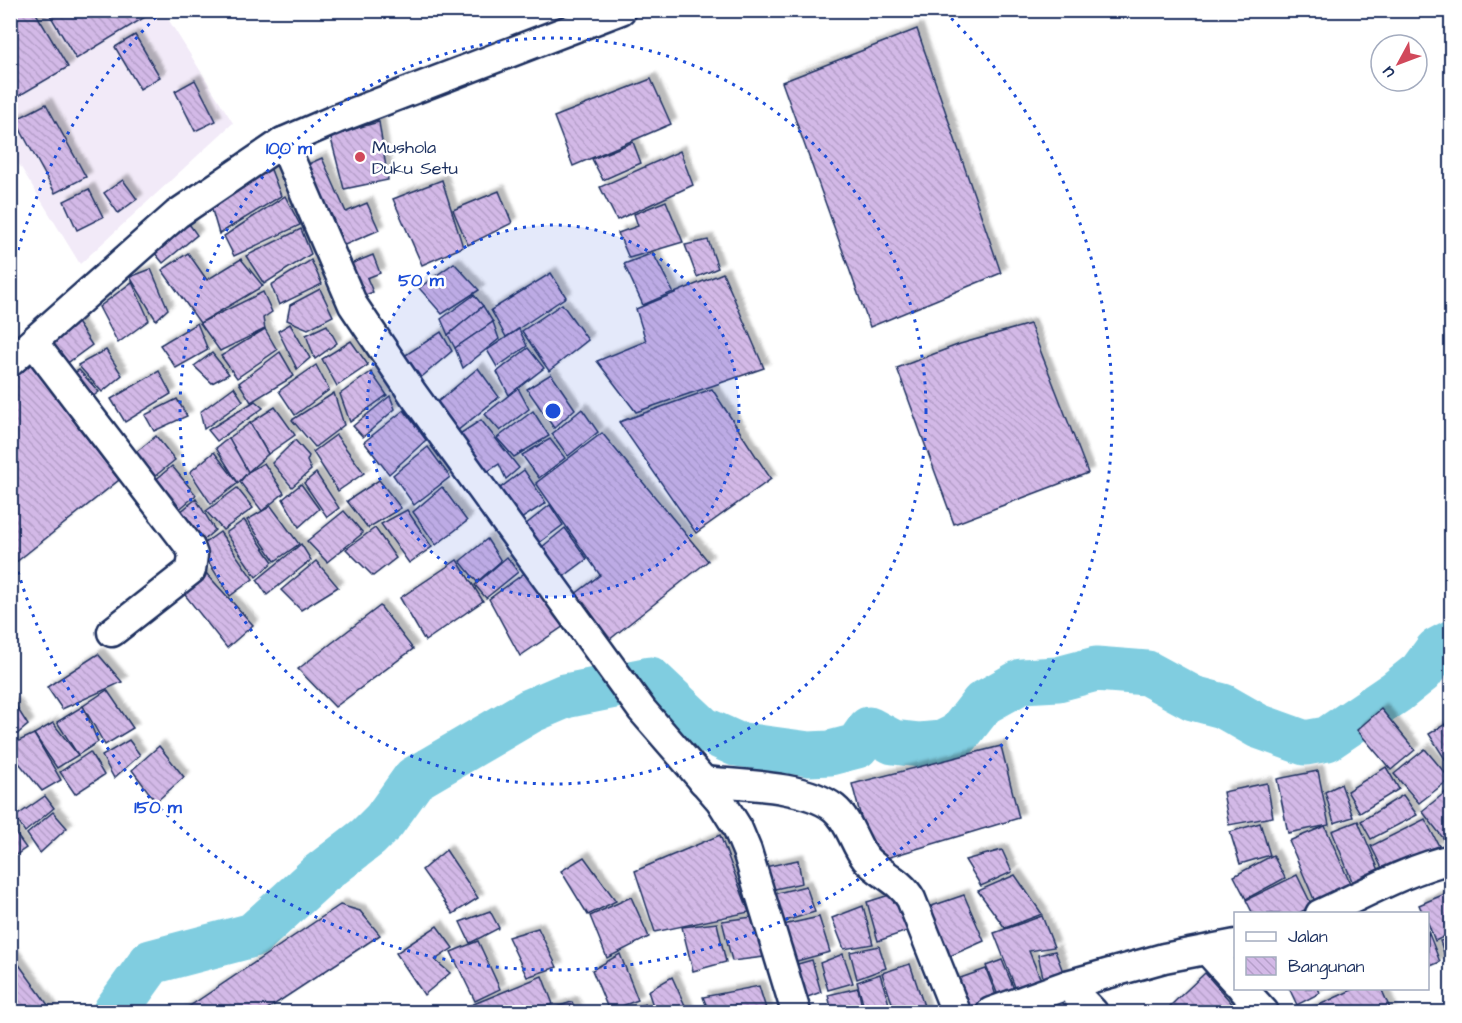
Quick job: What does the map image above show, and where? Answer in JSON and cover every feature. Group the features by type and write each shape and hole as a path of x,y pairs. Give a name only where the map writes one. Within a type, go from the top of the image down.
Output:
{"street":[{"path":"10,362 177,214 283,142 339,118 621,10"},
{"path":"283,142 353,305 413,394 642,710 720,800 737,827 747,851 796,1012"},
{"path":"33,342 190,547 193,555 190,570 112,632"},
{"path":"703,781 788,790 810,795 834,808 846,823 867,860 905,889 911,899 956,1012"},
{"path":"1324,912 1357,895 1437,862 1452,859"},
{"path":"991,1012 1067,985 1164,958 1234,944"},
{"path":"1207,950 1234,980"},
{"path":"1067,985 1093,1012"},
{"path":"1244,990 1264,1012"}],"shaded area":[{"path":"11,11 163,11 233,123 80,264 11,151"}],"building":[{"path":"10,10 34,10 68,67 10,101"},
{"path":"47,10 148,10 150,14 76,59"},
{"path":"917,29 1001,273 870,327 782,82"},
{"path":"135,35 160,77 140,89 115,47"},
{"path":"651,79 671,124 573,166 554,117"},
{"path":"195,80 216,121 195,131 175,91"},
{"path":"46,104 86,177 55,193 15,120"},
{"name":"Mushola Duku Setu","path":"379,122 388,180 344,189 330,135"},
{"path":"633,142 641,163 603,180 592,159"},
{"path":"680,151 693,185 617,220 600,187"},
{"path":"322,158 346,212 367,203 379,230 331,251 295,170"},
{"path":"270,167 281,196 219,234 210,203"},
{"path":"123,180 137,199 118,213 104,193"},
{"path":"442,180 463,247 422,265 393,199"},
{"path":"89,189 103,217 77,230 64,201"},
{"path":"499,191 512,223 468,245 453,210"},
{"path":"285,196 300,225 234,256 224,236"},
{"path":"666,201 683,242 629,258 618,233 638,226 634,214"},
{"path":"187,221 197,235 163,263 149,246"},
{"path":"301,229 311,254 264,284 246,256"},
{"path":"708,240 718,268 697,277 685,245"},
{"path":"188,253 207,280 241,259 263,286 200,323 162,270"},
{"path":"653,253 673,292 643,305 624,264"},
{"path":"373,255 380,273 367,278 373,292 358,298 348,265"},
{"path":"311,260 322,284 279,305 271,285"},
{"path":"454,263 479,290 442,314 419,288"},
{"path":"151,269 168,309 156,320 130,277"},
{"path":"551,273 566,297 506,337 491,310"},
{"path":"723,273 764,368 636,412 597,361 646,341 636,309"},
{"path":"132,282 149,320 118,343 99,307"},
{"path":"320,289 333,316 308,329 287,320 290,305"},
{"path":"263,292 272,312 263,318 265,329 220,351 200,323"},
{"path":"474,295 483,306 448,335 441,319"},
{"path":"562,304 588,340 549,371 522,331"},
{"path":"483,306 493,322 455,348 448,335"},
{"path":"76,321 92,345 58,370 38,347"},
{"path":"493,322 499,339 463,368 455,348"},
{"path":"197,323 208,350 176,368 160,345"},
{"path":"290,324 310,358 297,369 278,331"},
{"path":"1030,324 1088,473 954,524 897,368 960,344"},
{"path":"327,325 337,343 315,359 306,335"},
{"path":"265,329 277,350 237,378 221,356"},
{"path":"519,329 527,346 497,367 487,350"},
{"path":"441,332 452,351 417,381 401,358"},
{"path":"351,341 368,365 337,386 322,359"},
{"path":"528,348 544,368 509,395 497,372"},
{"path":"106,350 122,375 102,392 78,365"},
{"path":"280,352 294,376 251,402 239,383"},
{"path":"212,353 229,374 212,383 194,366"},
{"path":"29,362 119,480 10,567 10,379"},
{"path":"316,365 329,390 295,415 279,391"},
{"path":"478,368 499,397 452,435 434,405"},
{"path":"79,370 99,392 85,402 63,379"},
{"path":"159,371 171,394 125,422 111,399"},
{"path":"371,372 387,395 350,422 340,394"},
{"path":"551,374 575,409 554,428 527,389"},
{"path":"234,387 243,401 204,429 200,412"},
{"path":"518,388 529,409 500,431 485,414"},
{"path":"712,389 771,479 696,533 619,422"},
{"path":"334,393 344,425 315,447 292,420"},
{"path":"390,396 395,409 363,437 353,426"},
{"path":"177,399 187,416 154,431 145,415"},
{"path":"255,401 263,408 217,441 208,430"},
{"path":"275,407 295,435 268,454 250,423"},
{"path":"582,409 598,432 568,456 552,434"},
{"path":"404,410 426,440 389,474 364,442"},
{"path":"533,411 549,436 514,457 497,438"},
{"path":"481,420 519,468 506,479 499,464 479,477 452,439"},
{"path":"250,423 268,454 248,472 229,438"},
{"path":"602,433 708,561 604,644 566,601 600,575 536,483"},
{"path":"336,435 364,473 338,491 313,452"},
{"path":"156,436 175,460 144,485 125,461"},
{"path":"229,438 248,472 238,483 216,448"},
{"path":"550,439 565,458 539,478 522,455"},
{"path":"295,440 309,456 307,461 311,470 292,487 272,463"},
{"path":"428,447 450,477 414,505 393,475"},
{"path":"214,452 238,483 211,504 190,472"},
{"path":"264,463 284,493 262,511 240,482 248,472"},
{"path":"172,466 196,495 169,518 147,487"},
{"path":"524,470 546,503 510,526 491,495"},
{"path":"316,473 339,508 327,517 304,483"},
{"path":"379,480 401,508 368,528 347,501"},
{"path":"301,484 319,509 299,527 283,499"},
{"path":"442,487 467,521 436,545 413,512"},
{"path":"237,488 253,508 223,530 206,511"},
{"path":"196,499 215,530 194,548 173,518"},
{"path":"550,505 563,525 528,551 520,529"},
{"path":"271,506 299,544 275,561 247,520"},
{"path":"407,510 432,547 409,563 381,524"},
{"path":"344,511 363,533 327,562 307,541"},
{"path":"244,520 273,562 256,577 226,533"},
{"path":"375,528 396,558 373,576 346,549"},
{"path":"565,528 587,559 559,580 536,552"},
{"path":"220,532 253,579 230,596 199,547"},
{"path":"487,539 501,561 477,582 460,561"},
{"path":"301,544 311,560 267,595 257,580"},
{"path":"507,557 518,572 486,598 475,585"},
{"path":"457,560 483,601 425,641 400,598"},
{"path":"316,561 338,587 301,610 281,590"},
{"path":"526,572 564,626 520,656 489,599"},
{"path":"206,573 253,625 227,648 181,590"},
{"path":"380,606 413,649 335,707 298,669"},
{"path":"98,654 122,682 62,709 47,687"},
{"path":"107,690 133,728 105,745 83,706"},
{"path":"14,703 28,725 10,740 10,706"},
{"path":"83,706 98,742 78,755 57,722"},
{"path":"1381,709 1415,750 1391,770 1357,730"},
{"path":"1452,720 1452,770 1429,734"},
{"path":"53,723 78,755 57,768 34,734"},
{"path":"34,734 61,780 42,791 10,752 10,745"},
{"path":"129,740 140,755 114,778 102,756"},
{"path":"159,746 184,777 156,802 132,770"},
{"path":"1001,746 1019,818 873,862 852,784"},
{"path":"1425,749 1450,779 1419,803 1394,774"},
{"path":"90,752 104,775 75,794 60,772"},
{"path":"1386,767 1399,789 1360,813 1347,791"},
{"path":"1318,771 1329,825 1288,833 1277,779"},
{"path":"1267,783 1273,817 1229,825 1223,792"},
{"path":"1341,784 1353,817 1334,823 1325,792"},
{"path":"1452,787 1452,839 1447,843 1422,811"},
{"path":"1403,795 1417,815 1371,839 1361,821"},
{"path":"45,796 54,808 25,832 15,817"},
{"path":"53,812 67,828 40,853 27,834"},
{"path":"1425,819 1439,846 1385,874 1371,846"},
{"path":"1358,821 1381,875 1354,886 1332,831"},
{"path":"1260,823 1270,855 1240,864 1230,832"},
{"path":"10,826 26,848 10,859"},
{"path":"1325,826 1352,888 1316,904 1289,841"},
{"path":"720,835 749,912 655,932 635,871"},
{"path":"446,850 478,898 453,914 422,870"},
{"path":"1002,850 1012,872 981,886 965,860"},
{"path":"1273,855 1285,878 1246,899 1234,876"},
{"path":"584,857 616,901 588,915 561,871"},
{"path":"798,860 802,883 766,891 760,868"},
{"path":"1015,875 1042,914 1005,928 978,891"},
{"path":"1297,875 1312,906 1301,912 1252,912 1246,900"},
{"path":"806,886 815,912 772,925 765,896"},
{"path":"1452,891 1452,933 1435,941 1429,926 1429,912 1422,912 1419,905"},
{"path":"899,892 910,930 878,941 867,902"},
{"path":"964,895 984,941 941,960 920,910"},
{"path":"631,897 649,937 607,958 590,916"},
{"path":"340,905 360,911 380,935 263,1012 181,1012"},
{"path":"863,906 873,944 844,949 832,918"},
{"path":"490,911 499,928 470,943 460,922"},
{"path":"1042,916 1054,947 1029,951 1043,985 1019,997 994,933"},
{"path":"752,917 764,957 732,961 722,921"},
{"path":"819,917 830,952 786,964 774,927"},
{"path":"717,923 726,962 693,971 682,927"},
{"path":"437,926 453,948 435,960 450,973 424,995 396,953"},
{"path":"538,928 557,967 527,977 508,937"},
{"path":"1429,934 1440,962 1429,967"},
{"path":"1452,938 1452,964 1448,965 1440,941"},
{"path":"478,941 500,989 475,1001 451,952"},
{"path":"879,946 886,968 857,979 850,952"},
{"path":"1055,951 1067,982 1045,986 1038,955"},
{"path":"10,952 53,1012 10,1012"},
{"path":"620,954 638,1000 609,1011 592,970"},
{"path":"843,954 853,983 828,990 820,963"},
{"path":"812,960 821,992 797,1001 787,967"},
{"path":"1002,960 1019,1001 1002,1005 986,966"},
{"path":"910,964 926,1012 895,1012 882,973"},
{"path":"986,969 1000,1006 977,1012 958,1012 949,982"},
{"path":"1205,973 1236,1008 1231,1012 1177,1012 1170,1006"},
{"path":"880,974 889,1004 865,1011 857,982"},
{"path":"542,976 553,1004 531,1012 472,1012 469,1006"},
{"path":"672,977 688,1012 655,1012 648,991"},
{"path":"759,986 767,1012 709,1012 703,997"},
{"path":"858,988 863,1012 832,1012 828,995"},
{"path":"1290,990 1319,990 1320,993 1297,1005"},
{"path":"1352,990 1382,990 1391,1011 1304,1012"},
{"path":"572,1002 577,1012 541,1012"},
{"path":"645,1004 648,1012 622,1012"}],"waterway":[{"path":"115,1012 151,962 253,935 320,874 368,837 384,821 414,779 530,711 565,696 650,679 703,729 736,744 809,754 830,753 857,746 869,729 893,742 920,745 942,743 958,735 983,703 1022,681 1058,679 1096,669 1147,673 1193,698 1223,706 1258,726 1305,743 1327,739 1396,692 1421,672 1437,650 1452,642"}],"place":[{"name":"Mushola Duku Setu","path":"360,157"}]}
